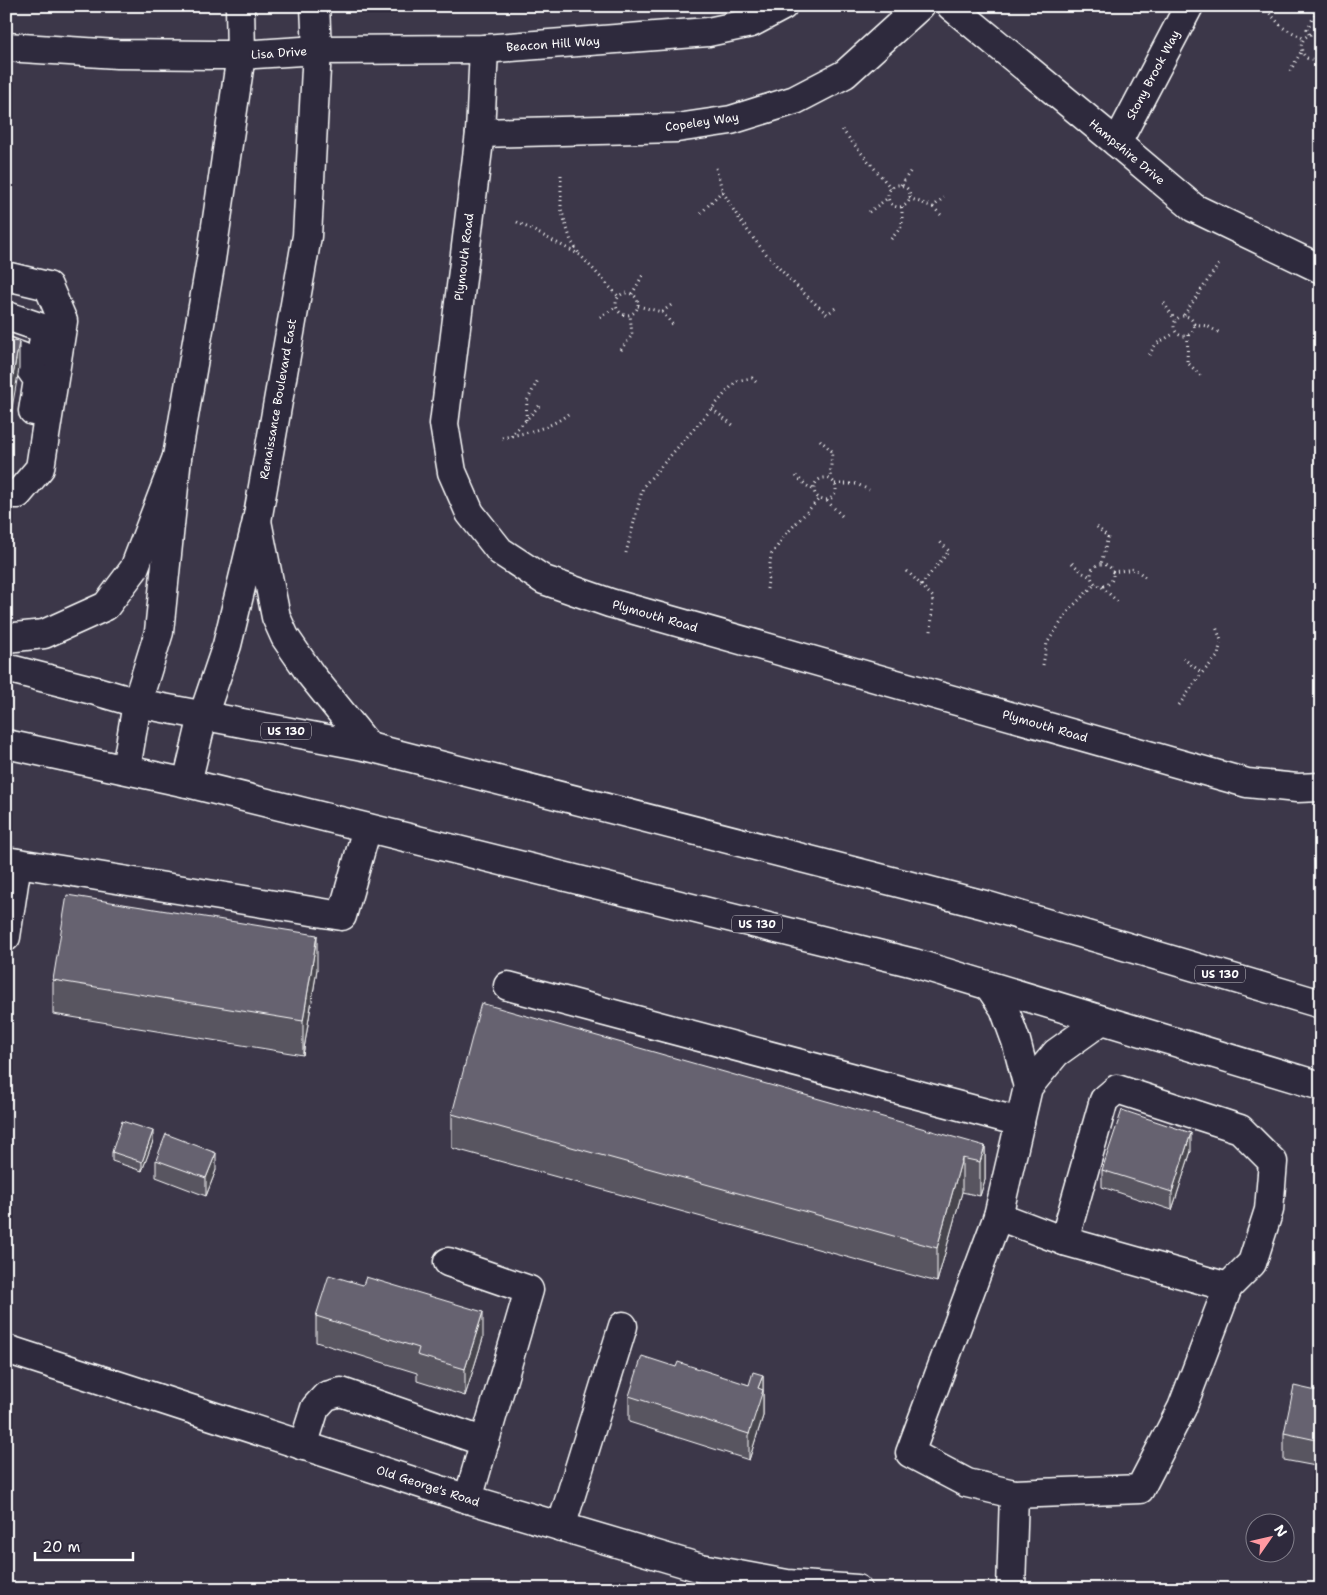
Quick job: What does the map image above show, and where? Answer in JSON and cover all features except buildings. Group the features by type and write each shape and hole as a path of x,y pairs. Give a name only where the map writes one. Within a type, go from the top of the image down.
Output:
{"main road":[{"path":"126,769 138,703 158,632 177,457 211,260 241,55 240,6"},
{"name":"Renaissance Boulevard East","path":"187,783 203,716 227,645 257,521 306,236 317,50 315,6"},
{"name":"Beacon Hill Way","path":"317,50 484,49 708,32 751,23 783,6"},
{"name":"Copeley Way","path":"480,133 677,128 731,120 796,100 844,74 920,6"},
{"name":"Hampshire Drive","path":"951,6 1194,208 1321,269"},
{"name":"Stony Brook Way","path":"1117,143 1189,6"},
{"name":"Lisa Drive","path":"6,47 117,54 241,55 317,50"},
{"name":"Plymouth Road","path":"484,49 480,133 444,424 452,472 470,513 500,551 544,580 629,608 1247,784 1297,788 1321,787"},
{"path":"6,276 48,286 63,322 40,468 12,494"},
{"path":"8,317 24,340 43,340 38,380 12,494"},
{"path":"6,352 22,357 38,380"},
{"path":"6,638 44,634 106,606 134,569 177,457"},
{"path":"257,521 276,617 285,637 311,675 369,747"},
{"name":"US 130","path":"6,668 96,690 138,703 369,747 985,905 1321,1004"},
{"name":"US 130","path":"6,744 187,783 914,963 1321,1086"},
{"path":"6,937 12,862 342,916 367,828"},
{"path":"508,986 1020,1122"},
{"path":"989,986 1004,1008 1016,1041 1028,1087"},
{"path":"1064,1241 1104,1100 1116,1089 1240,1129 1273,1162 1268,1210 1252,1263 1228,1287 1182,1408 1140,1489 1014,1494 967,1483 910,1453 998,1216 1028,1087 1056,1053 1102,1020"},
{"path":"998,1216 1064,1241 1228,1287"},
{"path":"448,1262 529,1290 468,1499"},
{"path":"561,1527 623,1326"},
{"name":"Old George's Road","path":"6,1349 468,1499 701,1568 786,1586 857,1589"},
{"path":"303,1446 315,1408 326,1396 341,1392 485,1442"},
{"path":"1011,1589 1014,1494"}],"path":[{"path":"1263,6 1282,27 1303,38"},
{"path":"1310,34 1307,29 1318,10"},
{"path":"1290,71 1301,51 1303,38 1315,33 1321,35"},
{"path":"1301,51 1307,58 1321,59"},
{"path":"842,130 891,188"},
{"path":"716,168 725,196 744,226 794,285 827,314 837,307"},
{"path":"901,185 912,169"},
{"path":"561,175 560,209 572,241 580,255 618,297"},
{"path":"898,185 907,188 908,202 902,207 892,205 888,198 891,188 898,185"},
{"path":"701,213 723,190"},
{"path":"933,207 944,197"},
{"path":"869,212 888,198"},
{"path":"909,198 933,207 943,217"},
{"path":"892,239 902,226 902,207"},
{"path":"517,222 580,255"},
{"path":"1184,316 1219,264"},
{"path":"632,294 644,273"},
{"path":"625,293 632,294 637,300 638,306 634,312 623,314 616,307 618,297 625,293"},
{"path":"662,312 674,303"},
{"path":"1164,303 1175,320"},
{"path":"638,306 662,312 673,325"},
{"path":"600,318 616,307"},
{"path":"621,350 632,335 630,314"},
{"path":"1181,316 1190,318 1194,324 1193,331 1188,335 1182,336 1175,333 1173,326 1175,320 1181,316"},
{"path":"1194,324 1207,326 1220,333"},
{"path":"1149,355 1156,344 1175,333"},
{"path":"1188,335 1187,362 1202,377"},
{"path":"626,553 643,487 736,382 752,378 757,383"},
{"path":"526,420 527,401 538,380"},
{"path":"511,436 541,404"},
{"path":"712,409 733,425"},
{"path":"502,438 530,432 559,422 568,414"},
{"path":"820,440 832,451 830,479"},
{"path":"796,476 814,490"},
{"path":"826,501 833,498 836,491 835,484 826,478 819,480 814,486 816,496 826,501 843,517"},
{"path":"835,484 857,484 869,490"},
{"path":"767,589 771,555 787,533 819,499"},
{"path":"1097,527 1108,536 1102,564"},
{"path":"921,585 949,551 938,540"},
{"path":"1072,563 1083,573 1091,577 1096,584 1102,586 1120,604"},
{"path":"1091,577 1094,567 1102,564 1108,566 1114,575 1106,586 1102,586"},
{"path":"1112,572 1135,569 1145,578"},
{"path":"907,571 933,597 931,632"},
{"path":"1043,665 1047,643 1070,610 1096,584"},
{"path":"1179,705 1202,673 1218,656 1221,640 1216,627"},
{"path":"1183,658 1202,673"}]}
